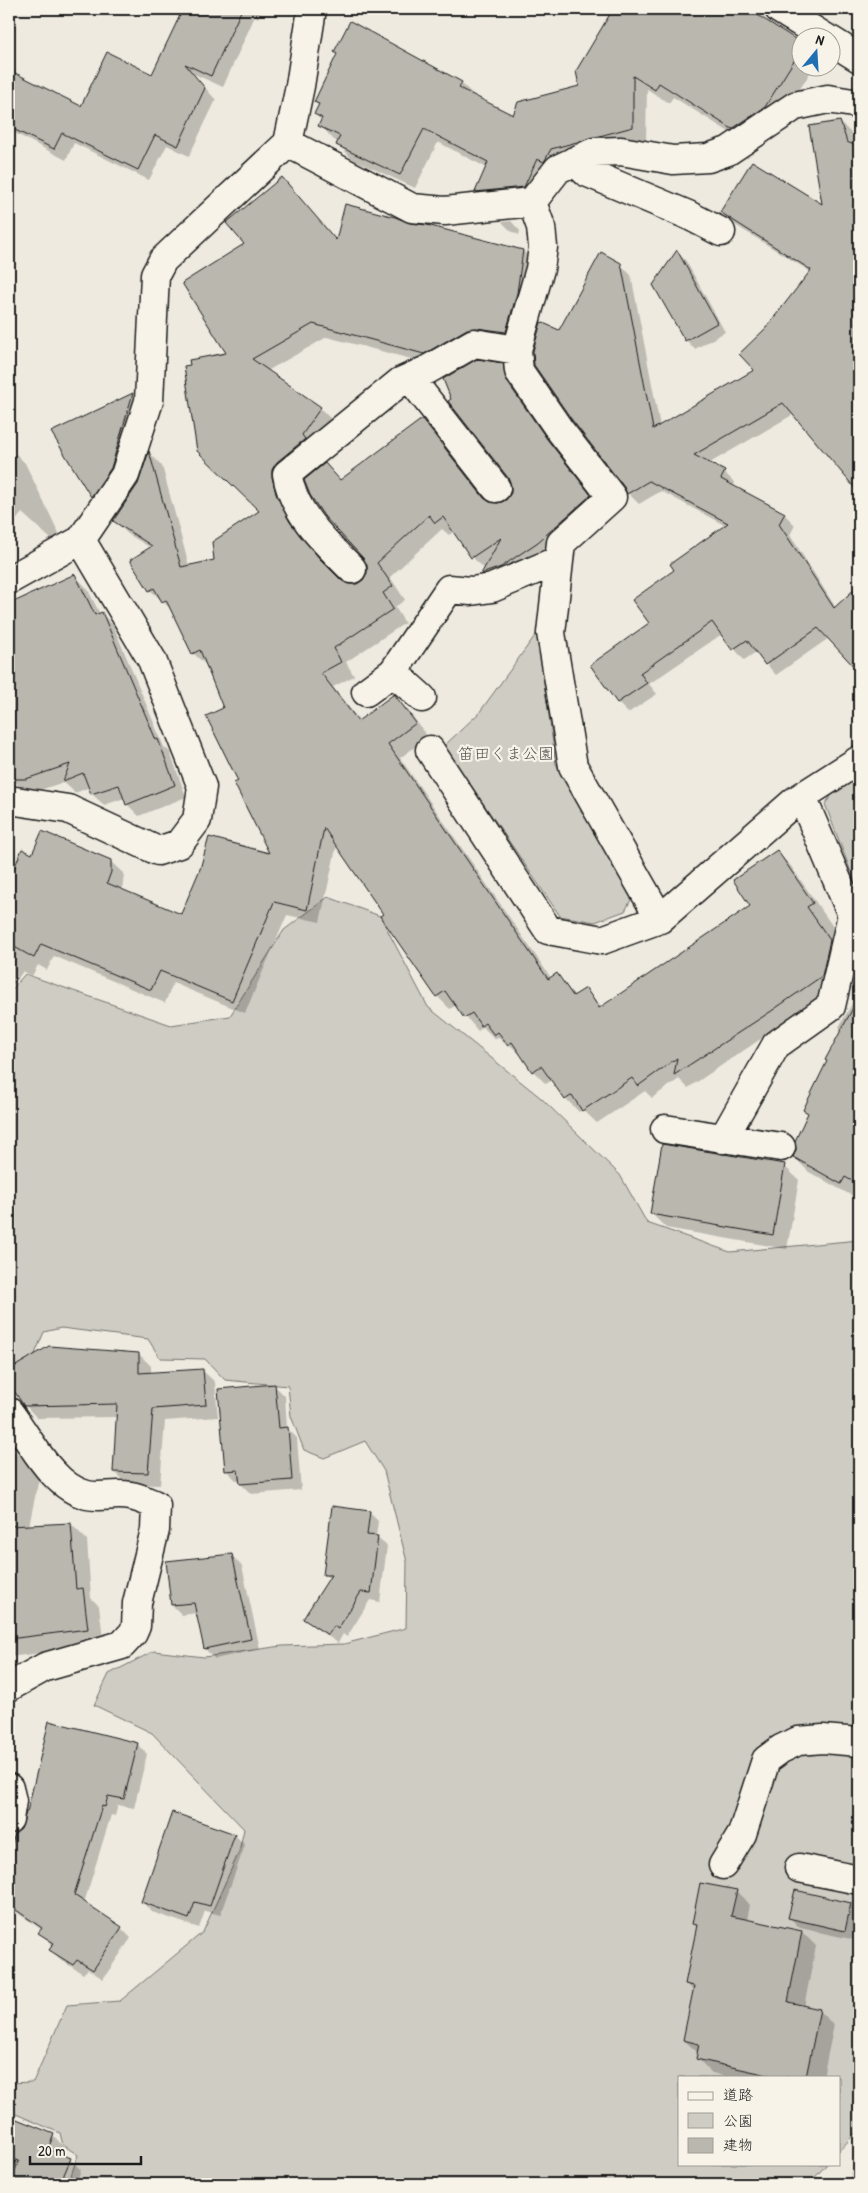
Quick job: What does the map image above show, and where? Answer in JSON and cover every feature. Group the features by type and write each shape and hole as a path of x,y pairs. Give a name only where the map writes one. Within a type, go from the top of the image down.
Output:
{"street":[{"path":"9,580 81,540 125,475 149,401 155,275 163,260 288,143 300,86 312,9"},
{"path":"779,9 810,28"},
{"path":"840,46 859,58"},
{"path":"288,143 412,208 453,211 532,202 558,169 594,152 621,150 673,160 708,158 728,151 795,106 828,99 859,104"},
{"path":"574,161 586,172 688,214 721,232"},
{"path":"532,202 541,227 543,248 540,269 517,350 519,371 559,429 612,497 561,543 551,633 573,766 660,919"},
{"path":"352,569 316,532 289,489 287,474 400,382 474,342 517,350"},
{"path":"410,378 496,488"},
{"path":"9,800 68,809 158,851 179,844 197,820 202,787 152,660 81,540"},
{"path":"366,692 393,672 449,589 471,591 492,588 559,560"},
{"path":"393,672 422,698"},
{"path":"430,750 548,930 602,940 660,919 802,797 859,760"},
{"path":"723,1139 776,1045 831,1006 852,914 802,797"},
{"path":"665,1129 781,1148"},
{"path":"9,1412 46,1464 61,1481 74,1491 89,1496 131,1496 156,1505 155,1530 137,1603 136,1626 133,1633 122,1645 45,1667 9,1687"},
{"path":"723,1865 742,1834 766,1760 781,1749 798,1741 822,1739 859,1742"},
{"path":"9,1788 12,1801 9,1819"},
{"path":"798,1868 859,1880"}],"green space":[{"name":"笛田くま公園","path":"537,633 556,764 633,896 625,911 595,922 560,916 444,746 479,713"},
{"path":"859,775 859,893 825,804 837,788"},
{"path":"328,897 380,916 428,1007 541,1098 620,1175 647,1223 730,1252 859,1240 859,1708 853,1726 859,1728 859,2129 840,2150 840,2076 678,2076 678,2166 825,2166 809,2184 68,2184 78,2155 63,2145 60,2133 9,2111 9,2083 33,2082 67,2005 120,2001 203,1932 239,1852 244,1829 152,1733 94,1705 109,1674 154,1651 204,1657 282,1646 344,1644 406,1628 407,1562 384,1471 365,1441 324,1458 304,1450 291,1416 288,1386 225,1380 205,1359 160,1358 148,1339 61,1328 44,1332 32,1361 9,1368 9,993 25,974 171,1025 230,1016 284,930"}],"building":[{"path":"183,9 242,9 211,76 185,64 205,88 178,146 155,135 138,170 62,133 54,149 9,127 9,70 81,106 107,52 152,74"},
{"path":"613,9 748,9 790,36 790,67 765,107 732,129 659,83 655,90 633,76 633,127 551,149 544,162 537,159 524,187 475,192 488,162 424,129 400,175 336,145 340,136 318,126 322,118 314,114 319,104 314,102 337,54 334,52 350,21 462,82 459,88 513,115 518,102 579,86 576,71"},
{"path":"840,121 847,142 859,147 859,493 783,403 694,455 725,471 721,479 785,513 779,524 834,608 859,585 859,672 818,628 765,665 747,640 732,650 712,622 640,673 647,683 617,703 590,665 649,623 632,600 674,570 670,564 728,523 649,481 627,494 624,487 572,420 534,365 533,351 541,322 559,330 601,252 621,263 653,429 754,370 739,354 765,329 811,270 720,212 752,161 822,204 809,126"},
{"path":"282,177 336,240 345,204 395,217 410,223 427,225 523,250 517,293 506,332 477,328 467,329 424,354 313,324 252,359 321,407 302,435 305,439 277,462 272,470 276,494 290,522 320,559 341,580 348,584 357,584 363,580 367,573 367,565 363,558 324,516 310,495 304,480 325,463 340,480 422,419 484,498 490,502 498,503 506,500 511,493 509,479 448,401 451,399 443,379 477,359 503,363 506,380 547,439 591,495 538,542 501,567 481,574 501,538 471,558 443,517 435,523 429,515 377,563 393,586 383,593 393,609 334,648 341,662 321,673 358,721 394,694 416,723 388,744 548,979 557,973 573,996 586,988 599,1008 750,906 733,880 777,850 813,903 807,907 830,940 822,976 770,1012 674,1075 677,1058 638,1086 632,1078 582,1111 572,1095 565,1100 541,1066 532,1072 512,1042 508,1045 498,1032 494,1035 485,1023 481,1026 472,1013 464,1018 445,991 436,997 380,916 383,914 324,828 307,910 274,902 232,1001 160,971 151,990 41,944 34,958 9,944 9,881 22,849 32,854 42,831 111,860 111,872 107,883 181,914 200,869 209,837 269,853 234,783 238,781 206,716 223,708 200,650 192,654 166,600 162,602 154,588 149,591 130,560 152,546 113,521 138,484 149,451 181,567 214,560 212,542 259,511 197,451 184,366 190,365 189,360 226,353 182,283 244,244 226,223"},
{"path":"677,250 717,323 685,341 653,285"},
{"path":"133,393 111,468 91,497 51,432"},
{"path":"75,574 95,615 102,612 156,740 158,739 175,785 126,805 119,785 91,794 83,773 63,781 70,764 26,779 13,779 9,767 9,604"},
{"path":"859,997 859,1185 845,1177 841,1184 793,1157 796,1150 795,1141 808,1113 803,1110 827,1061 825,1060"},
{"path":"662,1144 785,1164 773,1235 650,1214"},
{"path":"49,1346 139,1353 139,1373 203,1369 206,1405 153,1409 148,1473 113,1472 117,1404 24,1406 9,1383 9,1370"},
{"path":"275,1384 279,1428 288,1427 292,1480 240,1484 238,1470 225,1471 218,1389"},
{"path":"332,1506 370,1511 367,1535 378,1536 371,1593 361,1592 338,1629 334,1626 328,1635 303,1619 331,1575 323,1575"},
{"path":"71,1523 76,1589 83,1588 88,1629 9,1639 9,1526"},
{"path":"232,1554 251,1639 204,1649 194,1603 171,1605 166,1561"},
{"path":"49,1721 138,1743 124,1799 108,1796 105,1807 102,1806 74,1895 122,1927 93,1970 77,1960 73,1965 49,1950 54,1943 38,1933 42,1928 9,1905 9,1851 15,1834 21,1829 27,1812"},
{"path":"172,1812 235,1834 210,1906 195,1902 189,1919 141,1902"},
{"path":"700,1883 737,1890 731,1916 802,1931 788,2002 820,2009 806,2076 772,2076 696,2059 699,2044 683,2040 694,1986 685,1984 697,1925 692,1924"},
{"path":"795,1890 851,1903 845,1931 788,1918"},
{"path":"9,2116 54,2134 48,2149 71,2158 60,2184 9,2184 19,2161 9,2157"}]}
